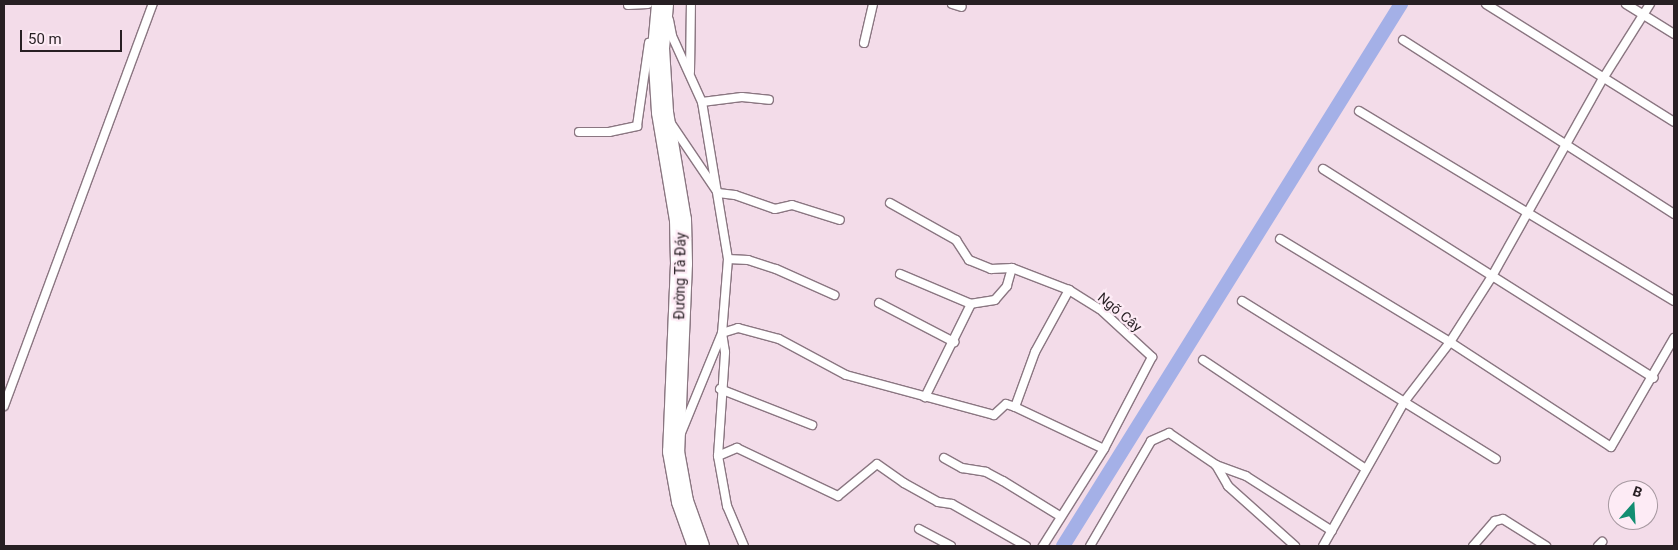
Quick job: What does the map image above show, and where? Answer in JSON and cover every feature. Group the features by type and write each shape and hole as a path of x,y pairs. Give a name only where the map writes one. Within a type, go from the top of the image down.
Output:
{"street":[{"name":"Đường Tà Đáy","path":"658,7 662,112 680,219 681,272 673,451 682,501 698,546"}],"lane":[{"path":"4,406 153,4"},
{"path":"690,73 691,4"},
{"path":"864,43 873,4"},
{"path":"952,4 962,7"},
{"path":"1486,4 1674,122"},
{"path":"1626,4 1674,34"},
{"path":"1323,546 1404,402 1450,342 1492,278 1527,212 1604,77 1650,4"},
{"path":"628,5 658,7"},
{"path":"658,7 702,102 718,193 728,259 722,333 725,352 720,389 718,456 727,506 744,546"},
{"path":"579,132 610,132 637,126 649,40 658,7"},
{"path":"1403,40 1674,214"},
{"path":"702,102 742,96 769,100"},
{"path":"1359,111 1674,301"},
{"path":"662,112 718,193 735,195 775,209 792,205 840,220"},
{"path":"1323,169 1652,378"},
{"name":"Ngõ Cây","path":"890,203 956,240 969,260 991,269 1012,268 1069,290 1100,309 1152,357 1104,449"},
{"path":"1280,239 1450,342 1611,447 1674,338"},
{"path":"728,259 748,260 776,269 834,295"},
{"path":"900,274 971,304 995,300 1008,286 1012,268"},
{"path":"1015,407 1035,352 1069,290"},
{"path":"1242,301 1496,459"},
{"path":"879,303 954,342"},
{"path":"925,396 954,342 971,304"},
{"path":"722,333 738,328 779,339 846,375 994,415 1006,404 1104,449 1060,516 1043,546"},
{"path":"673,451 722,333"},
{"path":"1203,360 1366,469"},
{"path":"720,389 812,425"},
{"path":"1090,546 1151,441 1168,433 1216,465 1246,476 1332,530"},
{"path":"718,456 737,448 838,496 877,464 904,483 938,502 952,504 1026,546"},
{"path":"944,458 962,468 986,472 1060,516"},
{"path":"1216,465 1228,486 1295,546"},
{"path":"1474,546 1495,521 1504,519 1546,546"},
{"path":"919,529 951,546"}],"waterway":[{"path":"1063,546 1401,4"}]}
